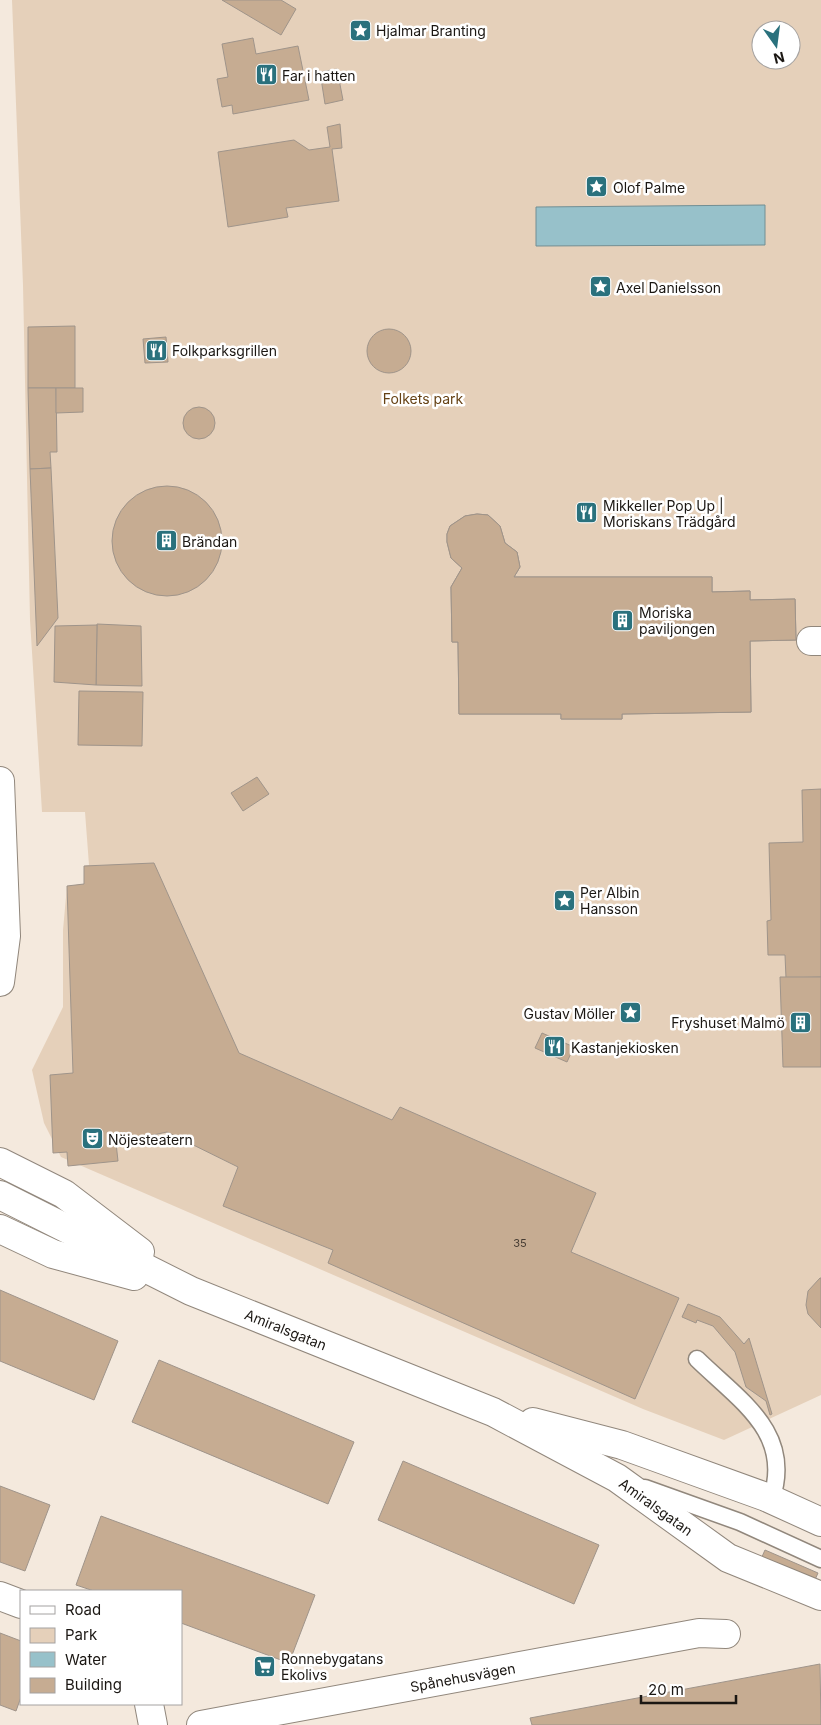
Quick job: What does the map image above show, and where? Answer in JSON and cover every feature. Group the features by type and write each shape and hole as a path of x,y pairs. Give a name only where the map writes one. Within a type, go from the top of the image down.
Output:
{"main road":[{"path":"0,781 6,936 0,982"},
{"name":"Amiralsgatan","path":"0,1162 64,1194 190,1291"},
{"name":"Amiralsgatan","path":"0,1195 190,1291 493,1412 617,1478 728,1558 821,1596"},
{"name":"Amiralsgatan","path":"0,1229 53,1254 190,1291"},
{"name":"Amiralsgatan","path":"493,1412 622,1445 772,1500 821,1522"},
{"path":"0,1596 20,1604"},
{"name":"Spånehusvägen","path":"200,1725 699,1633 726,1634"},
{"path":"149,1705 153,1725"}],"lane":[{"path":"697,1359 762,1422 775,1447 778,1472 772,1500"},
{"path":"617,1478 740,1522 821,1559"}],"green space":[{"name":"Folkets park","path":"12,0 821,0 821,1395 724,1440 643,1409 61,1157 44,1123 32,1070 63,1007 63,930 67,886 84,884 84,866 89,865 85,812 42,812 30,620 23,285"}],"water":[{"path":"765,205 765,245 536,246 536,207"}],"building":[{"path":"222,0 281,0 296,9 281,35"},
{"name":"Far i hatten","path":"253,38 256,54 298,46 309,100 233,114 232,105 222,107 217,79 228,77 222,44"},
{"path":"337,69 343,100 325,104 320,72"},
{"path":"340,124 342,148 332,149 339,201 286,208 288,217 228,227 218,152 294,140 309,150 330,147 327,127"},
{"path":"75,326 75,388 28,388 28,327"},
{"path":"393,329 405,335 410,342 410,360 405,367 398,372 385,373 377,370 370,363 367,347 370,339 377,332"},
{"name":"Folkparksgrillen","path":"166,337 168,362 145,363 143,339"},
{"path":"28,388 56,388 57,452 50,452 51,468 30,469"},
{"path":"56,388 83,388 83,412 56,413"},
{"path":"199,407 210,412 215,423 210,434 199,439 188,434 183,423 188,412"},
{"path":"51,468 58,618 37,646 30,469"},
{"name":"Brändan","path":"167,486 188,490 206,502 218,520 222,541 218,562 206,580 188,592 167,596 146,592 128,580 116,562 112,541 116,520 128,502 146,490"},
{"name":"Moriska paviljongen","path":"488,515 500,526 505,543 517,552 520,567 514,577 712,577 712,592 750,591 750,600 795,599 796,640 750,641 751,712 622,714 622,719 561,719 561,714 459,714 458,642 452,642 451,587 462,568 451,558 447,534 450,526 465,516"},
{"name":"Moriska paviljongen","path":"488,515 500,526 505,543 517,552 520,567 514,577 712,577 712,592 750,591 750,600 795,599 796,640 750,641 751,712 622,714 622,719 561,719 561,714 459,714 458,642 452,642 451,587 462,568 451,558 447,534 450,526 465,516"},
{"path":"97,624 141,626 142,686 96,685"},
{"path":"97,625 96,685 54,682 55,626"},
{"path":"79,691 143,692 142,746 78,745"},
{"path":"257,777 269,794 243,811 231,793"},
{"path":"821,789 821,977 786,978 785,955 768,955 767,921 771,920 769,843 803,842 802,790"},
{"path":"154,863 239,1053 392,1120 400,1107 596,1193 571,1252 679,1298 635,1399 328,1263 333,1250 223,1206 238,1167 167,1132 116,1143 118,1161 68,1166 67,1152 53,1153 50,1075 73,1073 67,886 84,884 84,866"},
{"name":"Fryshuset Malmö","path":"780,977 821,977 821,1067 783,1067"},
{"path":"542,1033 574,1047 567,1062 535,1048"},
{"path":"820,1278 821,1328 808,1314 806,1305 808,1291"},
{"path":"0,1290 118,1341 94,1400 0,1361"},
{"path":"688,1304 720,1317 744,1344 749,1338 772,1414 770,1415 766,1401 746,1387 735,1352 713,1326 697,1320 696,1323 682,1317"},
{"path":"159,1360 354,1442 328,1504 132,1422"},
{"path":"403,1461 599,1545 574,1604 378,1520"},
{"path":"0,1486 50,1505 25,1571 0,1562"},
{"path":"101,1516 315,1595 289,1663 182,1623 182,1590 91,1590 76,1585"},
{"path":"765,1550 818,1573 814,1582 761,1559"},
{"path":"0,1633 20,1641 20,1700 16,1711 0,1705"},
{"path":"820,1664 821,1725 532,1725 530,1718"}],"place":[{"name":"Hjalmar Branting","path":"360,30"},
{"name":"Far i hatten","path":"266,75"},
{"name":"Olof Palme","path":"597,187"},
{"name":"Axel Danielsson","path":"600,287"},
{"name":"Folkparksgrillen","path":"156,350"},
{"name":"Mikkeller Pop Up | Moriskans Trädgård","path":"587,513"},
{"name":"Brändan","path":"166,541"},
{"name":"Moriska paviljongen","path":"623,620"},
{"name":"Per Albin Hansson","path":"564,900"},
{"name":"Gustav Möller","path":"631,1013"},
{"name":"Fryshuset Malmö","path":"801,1022"},
{"name":"Kastanjekiosken","path":"555,1047"},
{"name":"Nöjesteatern","path":"92,1139"},
{"name":"Ronnebygatans Ekolivs","path":"265,1666"}]}
